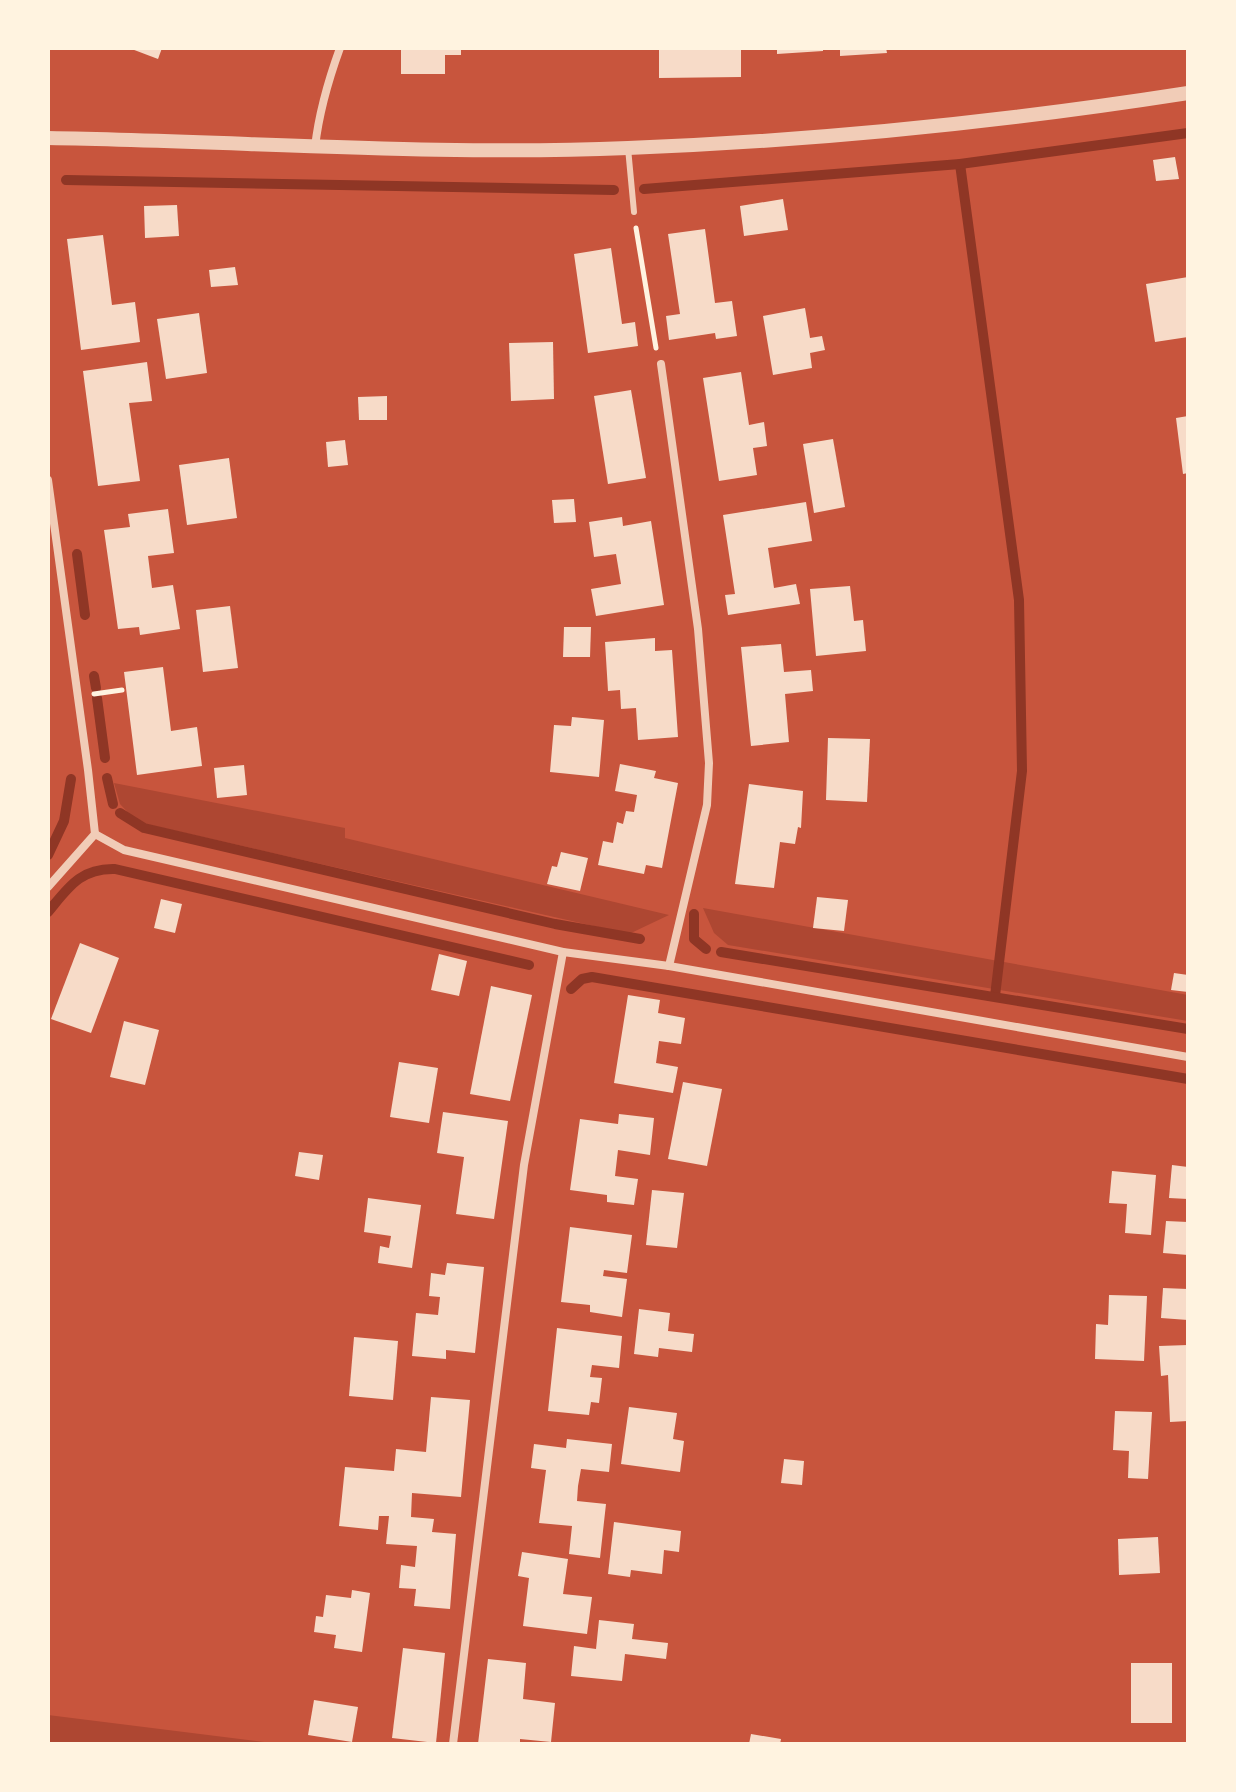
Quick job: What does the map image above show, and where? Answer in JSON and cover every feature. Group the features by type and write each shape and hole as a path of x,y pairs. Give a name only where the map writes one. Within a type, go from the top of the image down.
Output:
{"street":[{"path":"315,147 318,119 340,48"},
{"path":"48,138 413,150 628,148 880,132 1068,112 1188,93"},
{"path":"661,364 698,629 709,763 707,805 669,966"},
{"path":"48,480 95,834 48,887"},
{"path":"95,834 124,850 563,952 669,966 1188,1057"},
{"path":"453,1744 524,1165 563,952"}],"lane":[{"path":"628,148 634,212"}],"path":[{"path":"634,212 653,341 661,364"}],"shaded area":[{"path":"114,783 345,828 345,838 669,915 629,934 137,822 120,804"},
{"path":"703,908 1188,995 1188,1021 728,945 714,933"},
{"path":"48,1715 280,1744 48,1744"}],"building":[{"path":"129,48 162,48 158,59"},
{"path":"401,48 461,48 461,55 445,55 445,74 401,74"},
{"path":"659,48 741,48 741,77 659,78"},
{"path":"777,48 823,48 823,51 777,54"},
{"path":"840,48 886,48 887,53 840,56"},
{"path":"1175,157 1179,179 1156,181 1153,160"},
{"path":"783,199 788,230 744,236 740,206"},
{"path":"177,205 179,236 145,238 144,206"},
{"path":"705,229 715,303 732,301 737,336 716,339 715,333 669,340 666,316 680,314 668,234"},
{"path":"103,235 112,305 135,302 140,342 81,350 67,239"},
{"path":"611,248 622,324 635,322 638,346 588,353 574,254"},
{"path":"235,267 238,285 211,287 209,270"},
{"path":"1188,277 1188,337 1155,342 1146,284"},
{"path":"805,308 810,338 822,336 825,350 810,353 812,368 773,375 763,316"},
{"path":"199,313 207,373 166,379 157,319"},
{"path":"553,342 554,399 511,401 509,343"},
{"path":"147,362 152,401 129,403 140,481 98,486 83,371"},
{"path":"741,372 749,425 764,422 767,446 753,448 757,475 719,481 703,378"},
{"path":"631,390 646,478 608,484 594,396"},
{"path":"387,396 387,420 359,420 358,397"},
{"path":"1188,416 1188,473 1183,474 1176,418"},
{"path":"833,439 845,507 814,513 803,444"},
{"path":"345,440 348,465 328,467 326,442"},
{"path":"229,458 237,518 187,525 179,465"},
{"path":"574,499 576,522 554,523 552,500"},
{"path":"806,502 812,541 768,548 774,588 796,584 800,604 728,615 725,595 735,594 723,515"},
{"path":"168,509 174,553 148,556 152,588 173,585 180,629 140,635 139,627 118,629 104,530 130,527 128,514"},
{"path":"622,517 623,526 651,521 664,605 596,616 591,589 621,584 616,554 594,557 589,522"},
{"path":"850,586 854,621 863,620 866,651 816,656 810,589"},
{"path":"230,606 238,668 203,672 196,610"},
{"path":"564,627 591,627 590,657 563,657"},
{"path":"655,638 655,651 672,650 678,737 638,740 636,708 621,709 620,690 608,691 605,642"},
{"path":"781,644 784,672 811,670 813,691 785,694 789,742 751,746 741,647"},
{"path":"163,667 171,731 197,727 202,766 137,775 124,672"},
{"path":"572,717 604,720 599,777 550,772 554,725 571,726"},
{"path":"828,738 870,739 867,802 826,800"},
{"path":"620,764 656,771 654,778 678,783 662,868 646,865 644,874 598,865 603,841 613,843 617,822 623,824 626,811 634,812 637,795 615,791"},
{"path":"244,765 247,795 217,798 214,768"},
{"path":"749,784 803,791 801,828 798,827 795,844 780,842 774,888 735,884"},
{"path":"561,852 588,858 580,891 547,884 552,866 557,867"},
{"path":"817,897 848,900 844,931 813,928"},
{"path":"161,899 182,904 175,933 154,928"},
{"path":"80,943 119,958 91,1033 51,1019"},
{"path":"439,954 467,961 459,996 431,990"},
{"path":"1174,973 1188,975 1188,992 1171,990"},
{"path":"491,986 532,995 510,1101 470,1094"},
{"path":"628,995 660,1000 658,1013 685,1018 681,1044 659,1041 656,1063 678,1067 673,1093 614,1083"},
{"path":"124,1021 159,1030 145,1085 110,1077"},
{"path":"399,1062 438,1068 429,1123 390,1117"},
{"path":"683,1082 722,1089 707,1166 668,1159"},
{"path":"443,1112 508,1121 494,1219 456,1214 464,1157 437,1153"},
{"path":"619,1114 654,1118 650,1155 618,1150 615,1176 638,1179 634,1205 607,1202 607,1195 570,1190 580,1119 618,1124"},
{"path":"299,1152 323,1155 319,1180 295,1176"},
{"path":"1172,1165 1188,1167 1188,1199 1169,1198"},
{"path":"1112,1171 1156,1175 1151,1235 1125,1233 1127,1204 1109,1203"},
{"path":"652,1190 684,1193 677,1248 646,1245"},
{"path":"368,1198 421,1205 412,1268 378,1263 380,1246 389,1248 391,1236 364,1232"},
{"path":"1166,1221 1188,1222 1188,1255 1163,1253"},
{"path":"570,1227 632,1235 627,1273 604,1270 603,1276 627,1279 622,1317 590,1312 590,1305 561,1302"},
{"path":"447,1263 484,1267 475,1353 446,1350 446,1359 412,1356 416,1313 438,1315 440,1297 429,1296 431,1273 445,1275"},
{"path":"1163,1288 1188,1289 1188,1320 1161,1318"},
{"path":"1109,1295 1147,1296 1144,1361 1095,1359 1096,1324 1108,1325"},
{"path":"639,1309 670,1313 668,1331 694,1334 692,1352 659,1348 658,1357 634,1354"},
{"path":"557,1328 622,1336 619,1368 592,1365 590,1377 602,1378 599,1403 591,1402 589,1415 548,1411"},
{"path":"354,1337 398,1341 393,1400 349,1396"},
{"path":"1188,1345 1188,1421 1170,1422 1168,1375 1161,1376 1159,1346"},
{"path":"431,1397 470,1400 461,1497 412,1493 411,1517 434,1519 432,1532 456,1534 450,1609 414,1606 416,1589 399,1588 401,1565 415,1567 417,1546 386,1544 389,1516 379,1516 378,1530 339,1526 345,1467 394,1471 396,1449 426,1452"},
{"path":"629,1407 677,1413 673,1439 684,1441 680,1472 621,1464"},
{"path":"1115,1411 1152,1412 1148,1479 1128,1478 1129,1451 1113,1450"},
{"path":"567,1439 612,1444 609,1472 581,1469 578,1486 577,1501 606,1504 600,1558 569,1554 572,1526 539,1523 546,1470 531,1468 534,1444 566,1448"},
{"path":"784,1459 804,1461 802,1485 781,1483"},
{"path":"614,1522 681,1531 679,1552 664,1550 662,1574 631,1570 630,1577 608,1574"},
{"path":"1158,1537 1160,1573 1119,1575 1118,1539"},
{"path":"522,1552 568,1559 563,1594 592,1597 587,1634 523,1626 529,1578 518,1576"},
{"path":"352,1590 370,1593 362,1652 334,1648 336,1635 314,1632 316,1616 323,1617 326,1595 351,1598"},
{"path":"599,1620 634,1624 632,1639 668,1643 666,1659 625,1654 622,1681 571,1676 574,1646 596,1649"},
{"path":"403,1648 445,1653 436,1743 392,1738"},
{"path":"488,1659 526,1663 523,1699 555,1703 551,1742 520,1739 520,1744 478,1744"},
{"path":"1131,1663 1172,1663 1172,1723 1131,1723"},
{"path":"314,1700 358,1707 352,1742 308,1735"},
{"path":"751,1734 781,1739 780,1744 749,1744"}],"waterway":[{"path":"644,189 960,164 1188,133"},
{"path":"960,164 1019,600 1022,771 995,996"},
{"path":"66,180 614,190"},
{"path":"77,554 85,615"},
{"path":"94,676 96,688"},
{"path":"97,698 105,758"},
{"path":"107,778 113,804"},
{"path":"48,855 64,821 71,779"},
{"path":"120,813 144,828 555,924 640,939"},
{"path":"48,912 76,881 93,872 115,869 529,965"},
{"path":"694,914 694,939 706,949"},
{"path":"721,952 1188,1029"},
{"path":"571,989 582,979 592,977 1188,1079"}]}
